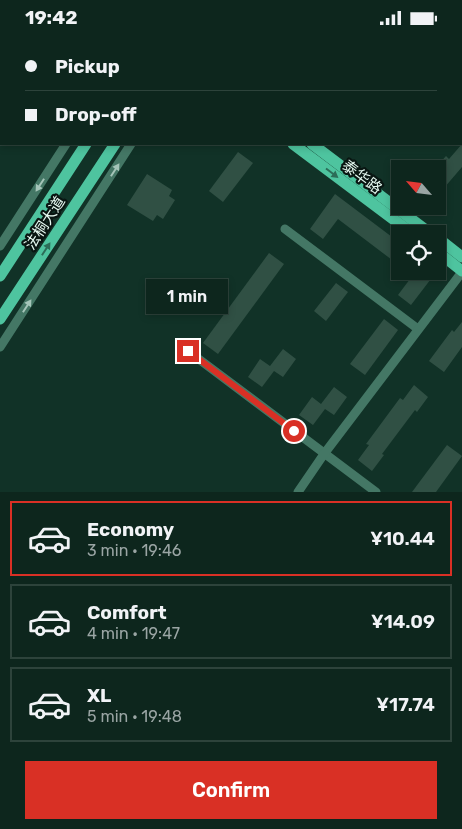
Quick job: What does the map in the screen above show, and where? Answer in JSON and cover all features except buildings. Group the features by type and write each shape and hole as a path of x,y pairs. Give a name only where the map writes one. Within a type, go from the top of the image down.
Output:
{"main road":[{"name":"法桐大道","path":"0,276 85,145"},
{"name":"法桐大道","path":"0,319 114,145"},
{"name":"泰华路","path":"294,145 401,225"},
{"name":"泰华路","path":"313,145 419,225"},
{"path":"446,244 462,257"},
{"path":"446,258 462,271"}],"street":[{"path":"0,246 65,145"},
{"path":"0,347 131,145"},
{"path":"285,229 418,329"},
{"path":"298,491 324,453 462,271"},
{"path":"188,351 376,491"}],"route":[{"path":"188,351 294,431"}]}
